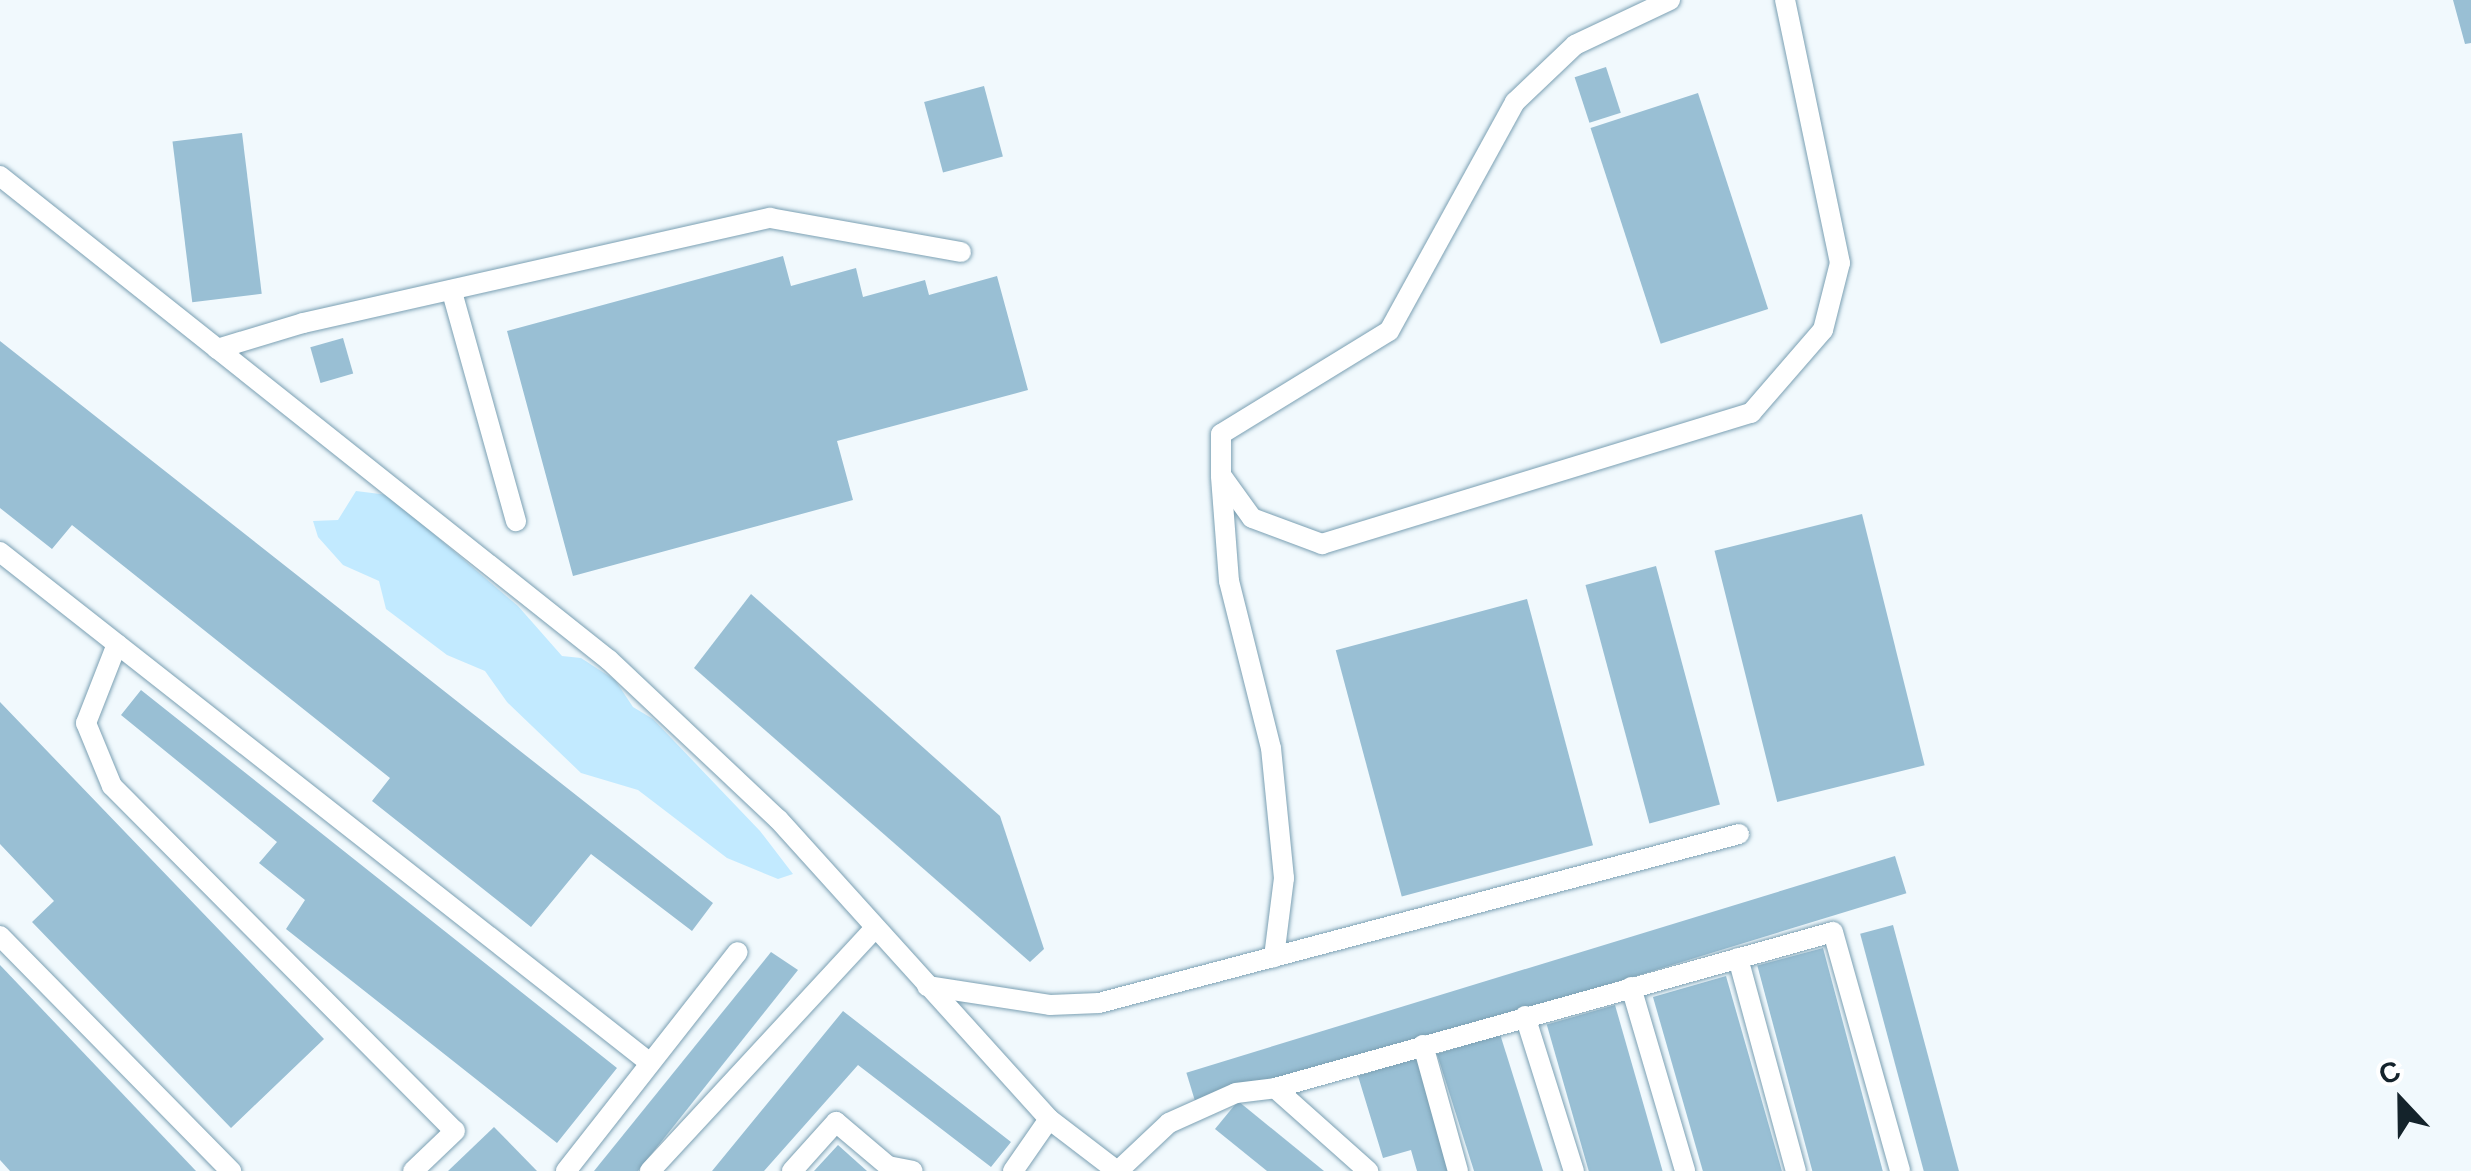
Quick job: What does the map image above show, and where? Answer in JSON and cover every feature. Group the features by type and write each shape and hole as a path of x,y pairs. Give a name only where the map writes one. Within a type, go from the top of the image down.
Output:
{"lane":[{"path":"1274,957 1284,878 1271,748 1229,581 1221,434 1389,331 1515,102 1575,45 1670,0"},
{"path":"1221,475 1252,518 1322,544 1751,413 1823,330 1840,263 1785,0"},
{"path":"0,176 609,660 778,819 873,930 1050,1119 1118,1171 1169,1123 1236,1093 1275,1088 1833,932 1900,1171"},
{"path":"217,350 303,323 770,218 961,252"},
{"path":"452,292 516,521"},
{"path":"0,552 650,1063"},
{"path":"117,644 86,723 112,786 455,1131 412,1171"},
{"path":"927,986 1050,1005 1100,1002 1739,834"},
{"path":"650,1171 873,930"},
{"path":"0,936 231,1171"},
{"path":"566,1171 738,952"},
{"path":"1738,958 1796,1171"},
{"path":"1631,987 1685,1171"},
{"path":"1525,1016 1574,1171"},
{"path":"1422,1045 1458,1171"},
{"path":"1275,1088 1368,1171"},
{"path":"1014,1171 1050,1119"},
{"path":"792,1171 836,1122 886,1168 913,1171"}],"shaded area":[{"path":"356,491 388,495 518,606 562,656 581,658 615,680 633,707 653,719 760,831 793,874 778,879 727,858 638,790 581,773 507,702 485,671 447,655 386,609 379,581 343,565 318,537 313,521 338,520"}],"building":[{"path":"2453,0 2471,0 2471,43 2465,44"},
{"path":"1606,67 1621,113 1589,123 1575,77"},
{"path":"984,86 1003,157 943,173 924,102"},
{"path":"1698,93 1768,309 1661,344 1591,128"},
{"path":"242,133 262,294 192,302 173,142"},
{"path":"783,256 791,286 856,268 863,297 925,280 929,295 997,276 1028,390 837,441 853,500 573,576 507,331"},
{"path":"343,338 353,374 321,383 310,347"},
{"path":"0,341 713,903 692,931 591,854 531,927 372,801 390,778 72,525 52,549 0,508"},
{"path":"1862,514 1925,765 1777,802 1715,551"},
{"path":"1656,566 1720,805 1649,823 1585,585"},
{"path":"751,594 1000,816 1044,949 1030,962 694,668"},
{"path":"1527,599 1593,845 1402,897 1336,650"},
{"path":"141,690 617,1068 557,1143 286,929 305,900 259,863 277,842 121,715"},
{"path":"0,702 324,1039 231,1128 32,922 54,901 0,844"},
{"path":"1895,856 1906,893 1198,1110 1186,1073"},
{"path":"1893,925 1959,1171 1924,1171 1860,934"},
{"path":"1823,948 1883,1171 1812,1171 1757,966"},
{"path":"771,952 798,970 638,1171 594,1171"},
{"path":"0,965 196,1171 10,1171 0,1160"},
{"path":"1726,976 1782,1171 1703,1171 1653,997"},
{"path":"1615,1005 1663,1171 1589,1171 1547,1025"},
{"path":"843,1011 1011,1142 991,1167 858,1065 764,1171 712,1171"},
{"path":"1500,1034 1543,1171 1474,1171 1437,1054"},
{"path":"1417,1057 1452,1171 1417,1171 1411,1150 1383,1158 1358,1076"},
{"path":"1238,1101 1324,1171 1267,1171 1215,1129"},
{"path":"494,1127 537,1171 448,1171"},
{"path":"838,1145 867,1171 814,1171"}]}
